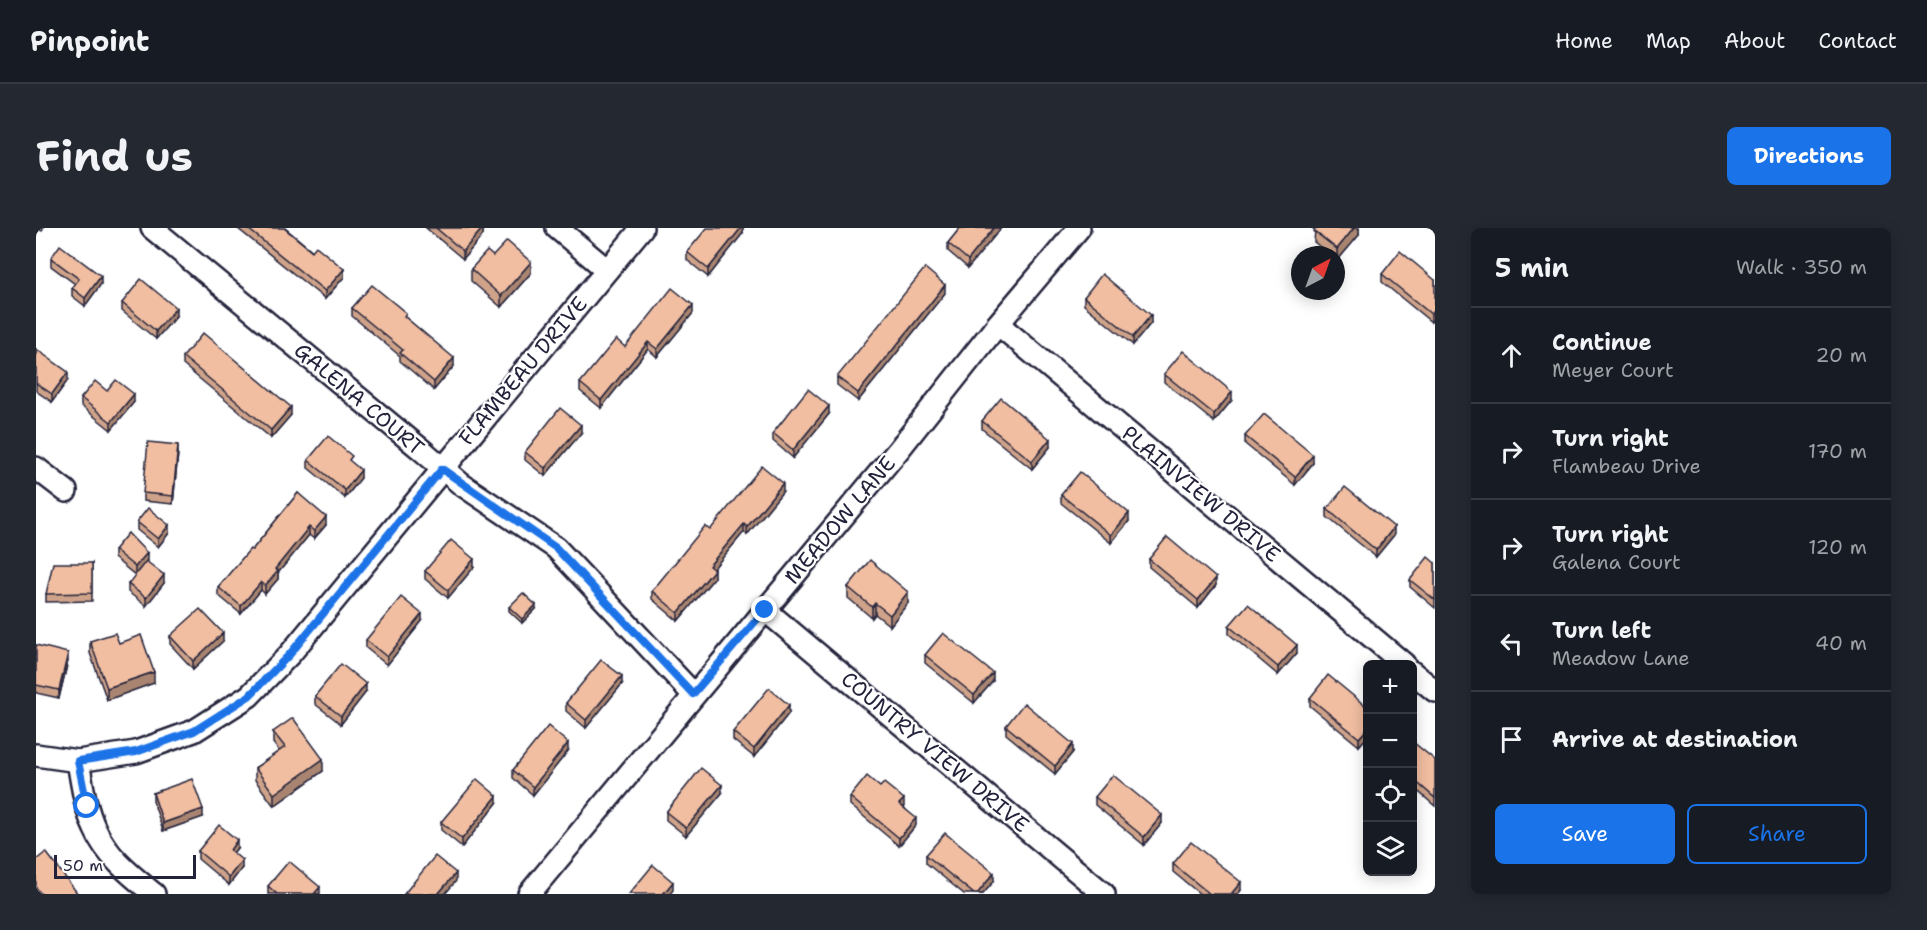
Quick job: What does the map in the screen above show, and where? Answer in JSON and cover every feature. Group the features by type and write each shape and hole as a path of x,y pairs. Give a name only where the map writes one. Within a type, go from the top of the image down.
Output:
{"street":[{"name":"GALENA COURT","path":"152,228 414,443 442,469 556,548 693,694"},
{"path":"557,228 607,270"},
{"name":"FLAMBEAU DRIVE","path":"36,755 78,761 136,752 194,731 249,696 290,654 642,228"},
{"name":"MEADOW LANE","path":"529,894 693,694 900,448 998,324 1078,228"},
{"name":"PLAINVIEW DRIVE","path":"998,324 1399,660"},
{"path":"36,468 66,491"},
{"name":"COUNTRY VIEW DRIVE","path":"765,610 1104,894"},
{"path":"1417,675 1435,691"},
{"path":"78,761 87,806 95,830 108,851 154,894"}],"building":[{"path":"247,228 284,228 312,251 316,246 344,269 325,291"},
{"path":"436,228 483,228 463,251"},
{"path":"707,228 741,228 708,269 687,252"},
{"path":"960,228 994,228 968,260 948,243"},
{"path":"1316,228 1354,228 1339,246 1333,246 1314,231"},
{"path":"507,241 531,262 501,296 471,269 487,251 493,256"},
{"path":"60,245 101,276 85,298 72,288 79,279 51,258"},
{"path":"1400,251 1435,280 1435,310 1431,314 1382,274"},
{"path":"925,268 945,285 858,393 837,377"},
{"path":"1102,274 1151,315 1133,337 1084,297"},
{"path":"141,279 176,308 156,331 122,303"},
{"path":"372,285 406,313 404,316 454,358 434,382 400,353 403,350 352,308"},
{"path":"672,288 693,305 657,349 648,342 601,400 580,383 616,339 625,347"},
{"path":"203,333 291,407 271,430 183,357"},
{"path":"36,349 68,372 52,394 36,383"},
{"path":"1183,351 1232,392 1214,414 1164,374"},
{"path":"116,380 134,394 111,422 81,398 95,381 107,391"},
{"path":"808,389 829,406 793,450 773,433"},
{"path":"1001,398 1050,439 1032,461 982,421"},
{"path":"560,408 581,425 545,468 525,452"},
{"path":"1264,414 1313,455 1295,477 1245,436"},
{"path":"328,436 352,456 349,460 361,470 345,490 308,460"},
{"path":"148,442 178,445 173,496 143,493"},
{"path":"762,466 783,483 747,527 744,524 709,566 714,570 678,613 652,591 705,526 710,530"},
{"path":"1080,472 1129,513 1111,535 1061,495"},
{"path":"1345,487 1394,527 1376,550 1327,509"},
{"path":"298,493 326,517 314,531 309,527 275,569 278,571 265,586 261,582 241,606 218,587 250,549 252,550"},
{"path":"148,508 169,525 158,539 137,522"},
{"path":"128,533 147,553 135,567 114,550"},
{"path":"1167,537 1216,578 1198,600 1149,559"},
{"path":"451,540 474,559 448,590 425,571"},
{"path":"1428,557 1435,563 1435,600 1410,580"},
{"path":"870,560 908,592 890,615 875,603 872,607 848,587"},
{"path":"146,561 164,575 146,598 128,584"},
{"path":"53,563 92,563 92,593 46,594"},
{"path":"523,593 536,605 522,619 509,607"},
{"path":"401,597 422,614 387,657 366,640"},
{"path":"1248,604 1297,645 1278,667 1229,626"},
{"path":"200,609 223,633 193,661 170,636"},
{"path":"115,633 119,643 141,635 154,672 107,688 90,641"},
{"path":"943,633 993,673 974,695 925,655"},
{"path":"36,645 68,653 59,690 36,685"},
{"path":"601,660 622,676 586,720 566,703"},
{"path":"341,664 366,684 341,716 315,696"},
{"path":"1328,675 1363,704 1363,734 1359,738 1310,698"},
{"path":"769,688 789,705 754,749 733,732"},
{"path":"1024,703 1073,744 1055,766 1006,726"},
{"path":"293,718 323,759 274,794 255,768 285,747 273,732"},
{"path":"548,726 568,743 533,787 513,770"},
{"path":"1417,745 1435,760 1435,798 1417,782"},
{"path":"701,768 722,785 686,828 666,812"},
{"path":"1113,775 1162,815 1144,837 1095,797"},
{"path":"867,776 880,787 884,783 904,799 899,804 916,818 899,838 850,797"},
{"path":"192,779 203,809 163,823 153,793"},
{"path":"477,779 497,796 462,839 441,822"},
{"path":"219,825 237,840 230,850 242,860 229,877 198,851"},
{"path":"945,833 994,873 977,894 974,894 926,855"},
{"path":"1191,842 1241,882 1231,894 1210,894 1173,864"},
{"path":"46,852 78,894 41,894 36,888 36,860"},
{"path":"435,856 456,873 438,894 404,894"},
{"path":"289,861 320,887 314,894 277,894 268,886"},
{"path":"653,865 673,882 663,894 629,894"}],"route":[{"path":"87,806 78,761 136,752 194,731 249,696 290,654 442,469 556,548 693,694 765,610"}]}
